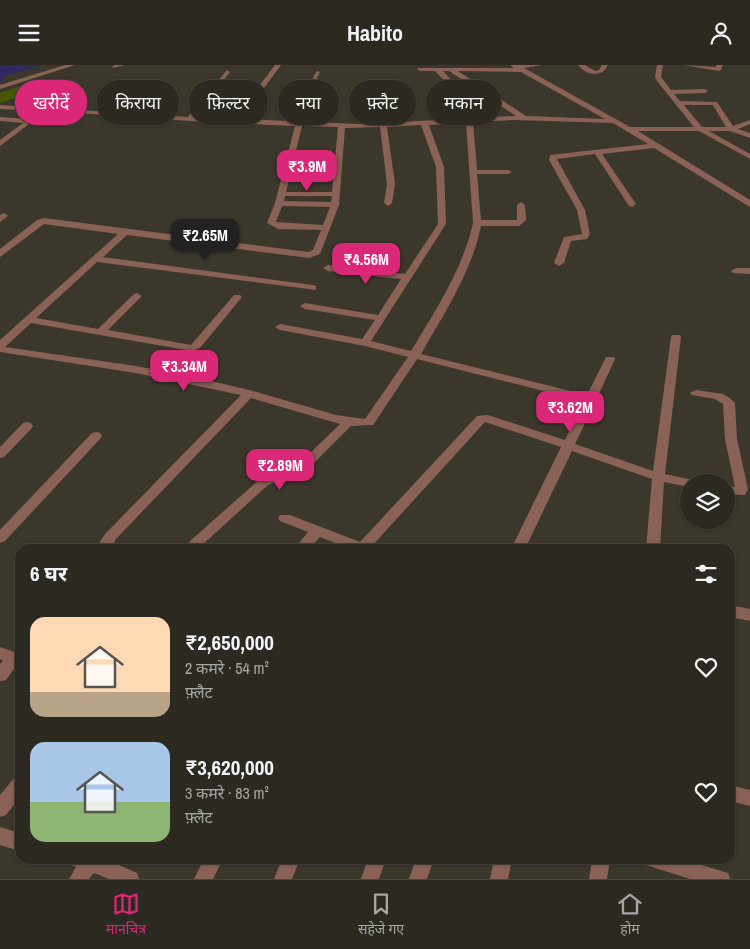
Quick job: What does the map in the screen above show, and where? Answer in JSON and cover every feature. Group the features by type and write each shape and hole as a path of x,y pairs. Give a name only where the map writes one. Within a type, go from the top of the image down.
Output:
{"street":[{"path":"0,87 72,65"},
{"path":"115,67 122,65"},
{"path":"267,80 278,65"},
{"path":"423,67 450,69 539,65"},
{"path":"581,65 588,72 594,73 601,71 605,65"},
{"path":"660,65 658,77 668,93 700,129 750,157"},
{"path":"686,65 712,70 719,69 720,65"},
{"path":"517,67 657,145 750,204"},
{"path":"434,69 445,80"},
{"path":"450,69 524,118"},
{"path":"221,80 227,72"},
{"path":"668,93 705,91"},
{"path":"677,103 715,103 730,129 750,136"},
{"path":"0,107 15,108"},
{"path":"87,112 189,119"},
{"path":"501,119 524,118 615,121"},
{"path":"0,119 15,120"},
{"path":"364,343 442,224 440,167 424,121 416,122"},
{"path":"629,129 730,129 750,122"},
{"path":"0,144 25,125"},
{"path":"296,125 279,203 271,223 272,225 326,228"},
{"path":"339,125 349,125"},
{"path":"0,254 40,222 44,221 309,255 317,252 335,205 342,125"},
{"path":"383,125 391,184 388,203"},
{"path":"0,348 179,377 249,393 348,422 366,423 372,419 416,355 464,263 475,235 477,223 469,125"},
{"path":"8,130 17,131"},
{"path":"559,263 567,239 582,237 586,234 581,211 552,158 657,145"},
{"path":"597,152 632,204"},
{"path":"474,172 508,172"},
{"path":"281,194 335,194"},
{"path":"279,203 335,205"},
{"path":"477,223 519,223 522,220 521,205"},
{"path":"0,348 125,232"},
{"path":"0,242 12,245"},
{"path":"94,259 313,288"},
{"path":"328,268 407,277"},
{"path":"736,271 750,271"},
{"path":"100,332 137,296"},
{"path":"29,320 194,347 237,297"},
{"path":"305,306 379,319"},
{"path":"280,327 416,355 592,400"},
{"path":"652,544 658,477 676,337"},
{"path":"520,544 592,400 610,359"},
{"path":"108,544 110,537 249,393"},
{"path":"696,393 727,399 729,403 731,439 742,489 735,491"},
{"path":"368,544 481,419 490,419 658,477 680,481"},
{"path":"195,544 264,482 303,467 348,422"},
{"path":"0,454 27,426"},
{"path":"0,538 96,436"},
{"path":"285,518 353,544"},
{"path":"306,544 318,531"},
{"path":"735,612 750,615"},
{"path":"0,675 11,657"},
{"path":"0,809 15,790"},
{"path":"735,794 750,798"},
{"path":"0,836 15,840"},
{"path":"78,879 83,864"},
{"path":"92,864 130,879"},
{"path":"203,879 211,864"},
{"path":"283,879 289,864"},
{"path":"370,879 375,864"},
{"path":"418,879 423,864"},
{"path":"499,879 502,864"},
{"path":"598,879 600,864"},
{"path":"669,864 721,879"}],"lane":[{"path":"315,80 318,72"}],"green space":[{"path":"15,88 15,98 0,103 0,93"}]}
